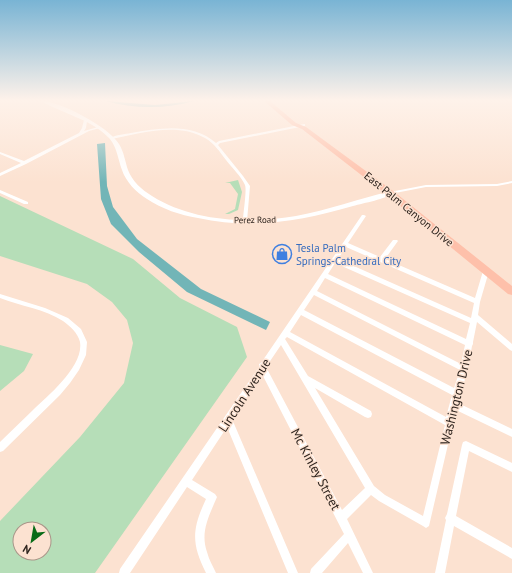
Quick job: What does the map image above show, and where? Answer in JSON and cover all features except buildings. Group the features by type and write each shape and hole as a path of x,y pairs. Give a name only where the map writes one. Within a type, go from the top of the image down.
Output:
{"main road":[{"name":"Perez Road","path":"98,128 112,138 118,149 127,177 144,194 160,203 187,213 226,221 295,219 390,193"},
{"name":"East Palm Canyon Drive","path":"304,128 390,193 512,291"}],"street":[{"path":"76,138 83,128"},
{"path":"0,175 76,138 88,130 98,128"},
{"path":"216,145 222,145 295,128"},
{"path":"112,138 158,130 182,130 206,137 216,145 248,186 246,221"},
{"path":"0,153 25,163"},
{"name":"Perez Road","path":"390,193 426,186 497,185 512,182"},
{"path":"0,191 26,203"},
{"name":"Lincoln Avenue","path":"126,572 262,366 286,333 364,216"},
{"path":"381,260 395,241"},
{"path":"344,244 477,302"},
{"path":"334,260 474,319 512,348"},
{"name":"Washington Drive","path":"371,489 382,498 426,523 456,393 470,344 477,302 486,271"},
{"path":"324,275 470,344"},
{"path":"313,292 464,369"},
{"path":"0,296 66,320 77,328 83,339 84,351 68,382 0,448"},
{"path":"300,311 456,393"},
{"path":"286,333 449,423"},
{"path":"281,339 371,489 341,518"},
{"name":"Mc Kinley Street","path":"262,366 368,573"},
{"path":"305,378 368,414"},
{"path":"453,406 512,433"},
{"path":"228,419 293,573"},
{"path":"440,573 466,445 512,468"},
{"path":"186,482 212,497 203,515 199,537 201,554 211,573"},
{"path":"450,518 512,554"},
{"path":"315,573 348,535"}],"green space":[{"path":"238,180 242,192 238,210 225,214 235,209 238,194 230,183 225,183"},
{"path":"0,196 133,259 180,298 237,327 247,357 95,573 0,573 0,521 80,437 124,383 133,343 127,320 112,302 87,284 0,256"},
{"path":"0,345 33,354 24,371 0,391"}],"water":[{"path":"105,143 107,186 113,207 137,239 201,289 270,322 266,330 187,292 139,252 111,224 101,199 97,144"}],"place":[{"name":"Tesla Palm Springs-Cathedral City","path":"282,254"}]}
